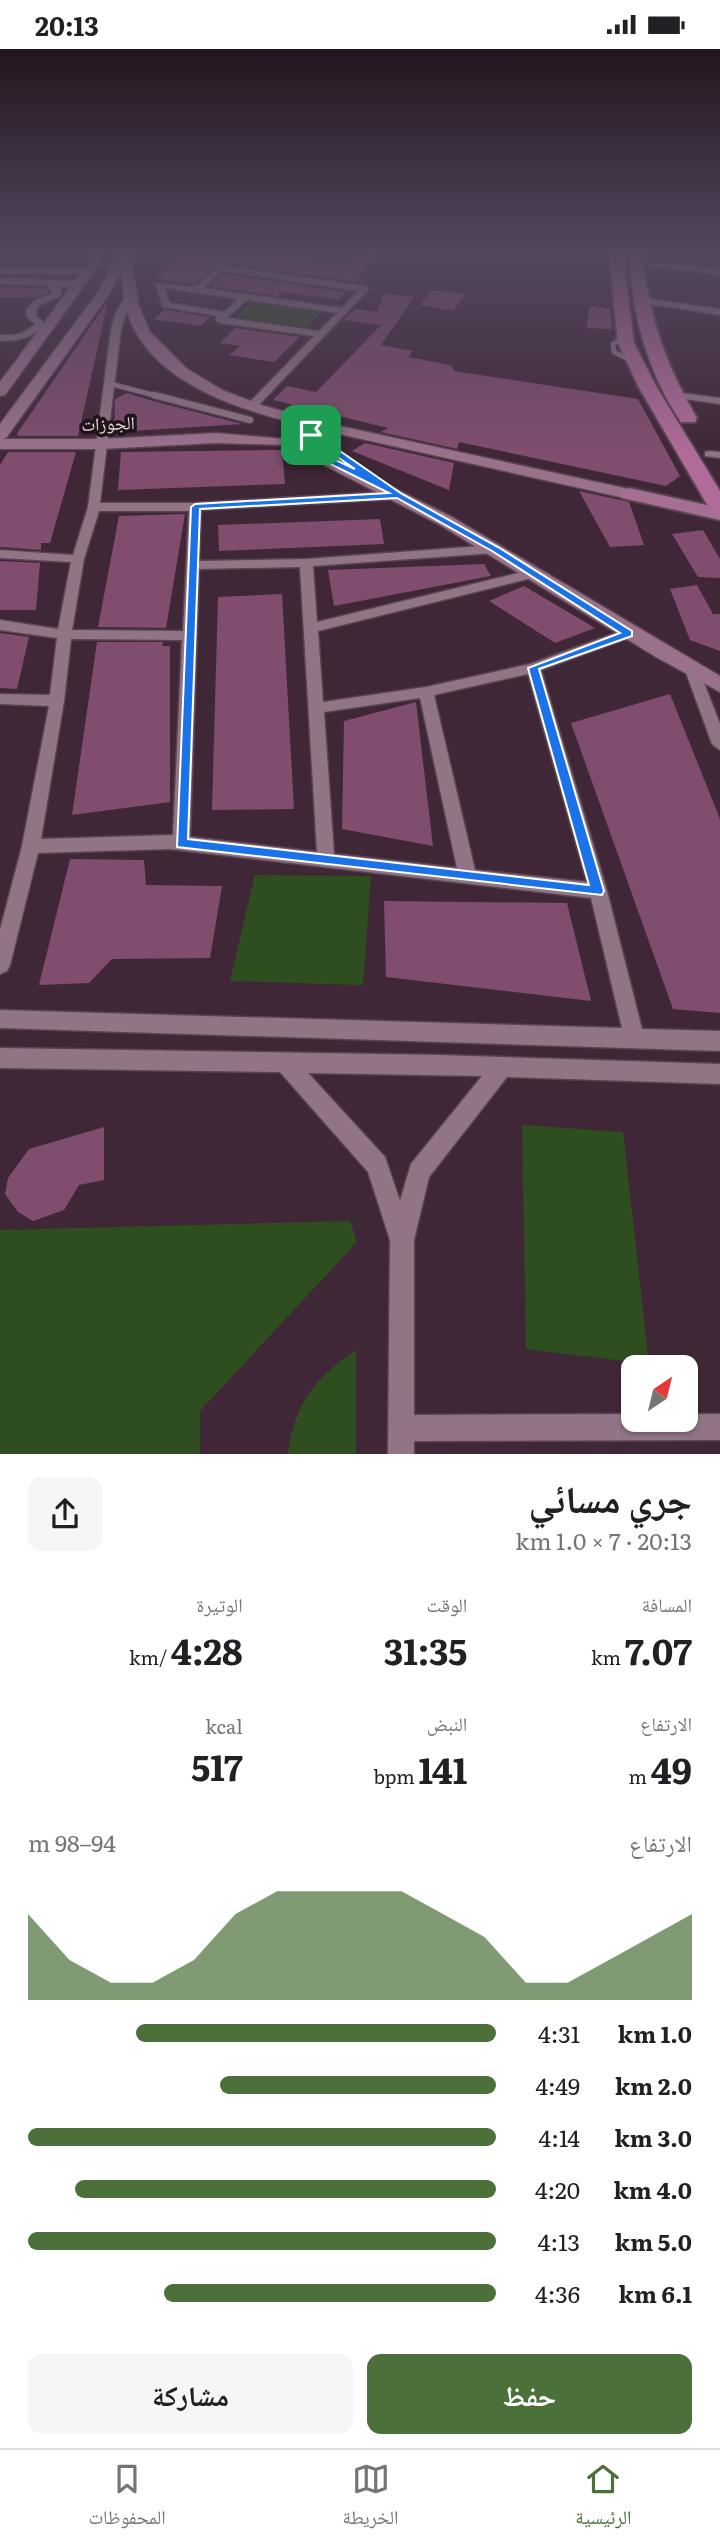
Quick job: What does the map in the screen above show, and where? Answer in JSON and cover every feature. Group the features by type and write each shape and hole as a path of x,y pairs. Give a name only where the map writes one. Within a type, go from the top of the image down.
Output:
{"highway":[{"path":"623,320 625,336 635,362 720,508"},
{"path":"644,320 650,346 674,395 707,445 720,471"}],"main road":[{"path":"629,494 678,496 691,492 698,485 699,473"},
{"path":"629,494 720,514"}],"street":[{"path":"37,320 45,324"},
{"path":"0,392 36,343 49,320"},
{"path":"0,435 85,320"},
{"path":"0,965 31,846 57,701 64,634 78,559 94,507 119,320"},
{"path":"137,320 153,345 192,381 231,401 247,420 304,440 305,429"},
{"path":"221,320 321,334"},
{"path":"216,438 247,420 335,320"},
{"path":"5,338 28,334 45,324"},
{"path":"5,338 36,343"},
{"path":"0,347 36,343"},
{"path":"674,395 720,401"},
{"path":"247,420 281,432 399,495 495,549 629,633 720,685"},
{"path":"305,429 383,438"},
{"path":"305,429 399,495"},
{"path":"281,432 339,429"},
{"path":"281,432 339,429 629,494"},
{"name":"الجوزات","path":"0,444 101,445 281,432"},
{"path":"94,507 195,507 399,495"},
{"path":"181,844 195,507"},
{"path":"193,565 306,563 495,549"},
{"path":"0,554 78,559"},
{"path":"306,563 326,860"},
{"path":"310,628 535,573"},
{"path":"0,625 64,634 190,636"},
{"path":"316,708 426,692 533,668 629,633"},
{"path":"533,668 598,891 634,1037"},
{"path":"692,670 720,744"},
{"path":"426,692 468,876"},
{"path":"0,699 57,701"},
{"path":"31,846 181,844 598,891"},
{"path":"0,1019 720,1041"},
{"path":"0,1058 284,1062 720,1074"},
{"path":"284,1062 377,1165 402,1240"},
{"path":"401,1454 402,1240 419,1172 502,1067"},
{"path":"401,1428 720,1427"}],"lane":[{"path":"111,384 247,420"}],"green space":[{"path":"253,320 314,320 307,327"},
{"path":"255,875 371,876 363,985 230,981"},
{"path":"522,1125 623,1132 648,1355 621,1355 621,1361 526,1349"},
{"path":"350,1221 357,1242 200,1411 200,1454 0,1454 0,1230"},
{"path":"356,1350 356,1454 288,1454 295,1421 309,1394 329,1371"}],"building":[{"path":"95,320 104,320 78,436 16,435"},
{"path":"157,320 207,320 201,326"},
{"path":"344,320 398,320 381,345 413,351 408,357 451,365 454,371 638,399 680,476 666,486 459,442 457,449 381,432 388,428 273,400 287,386 316,392 381,325"},
{"path":"588,320 611,320 612,329 587,328"},
{"path":"235,328 300,337 274,362 229,355 240,346 220,343"},
{"path":"127,393 242,424 114,432 115,399"},
{"path":"365,443 454,463 449,490 352,451"},
{"path":"282,450 285,484 118,490 121,452"},
{"path":"8,452 76,452 50,543 41,543 41,550 0,547 0,465"},
{"path":"579,491 629,502 644,545 610,547"},
{"path":"185,514 166,628 98,627 119,516"},
{"path":"380,519 384,544 219,551 218,525"},
{"path":"703,530 720,559 720,578 698,577 672,534"},
{"path":"0,561 40,563 36,610 0,610"},
{"path":"484,564 491,576 334,606 328,570"},
{"path":"697,585 713,614 720,614 720,651 690,640 670,589"},
{"path":"524,586 595,628 555,643 489,601"},
{"path":"282,594 294,809 212,810 218,597"},
{"path":"0,633 29,637 17,689 0,688"},
{"path":"97,642 163,642 162,646 170,646 170,802 72,815"},
{"path":"670,694 720,819 720,1013 673,1009 571,723"},
{"path":"416,702 433,846 342,829 344,721"},
{"path":"70,859 144,860 146,885 222,886 210,958 112,959 89,983 39,985"},
{"path":"384,901 567,903 591,1001 386,977"},
{"path":"104,1127 104,1180 79,1185 64,1210 33,1221 18,1212 5,1194 8,1178 29,1149"}],"route":[{"path":"311,435 292,443 399,495 495,549 629,633 533,668 598,891 181,844 195,507 399,495 311,435"}]}
